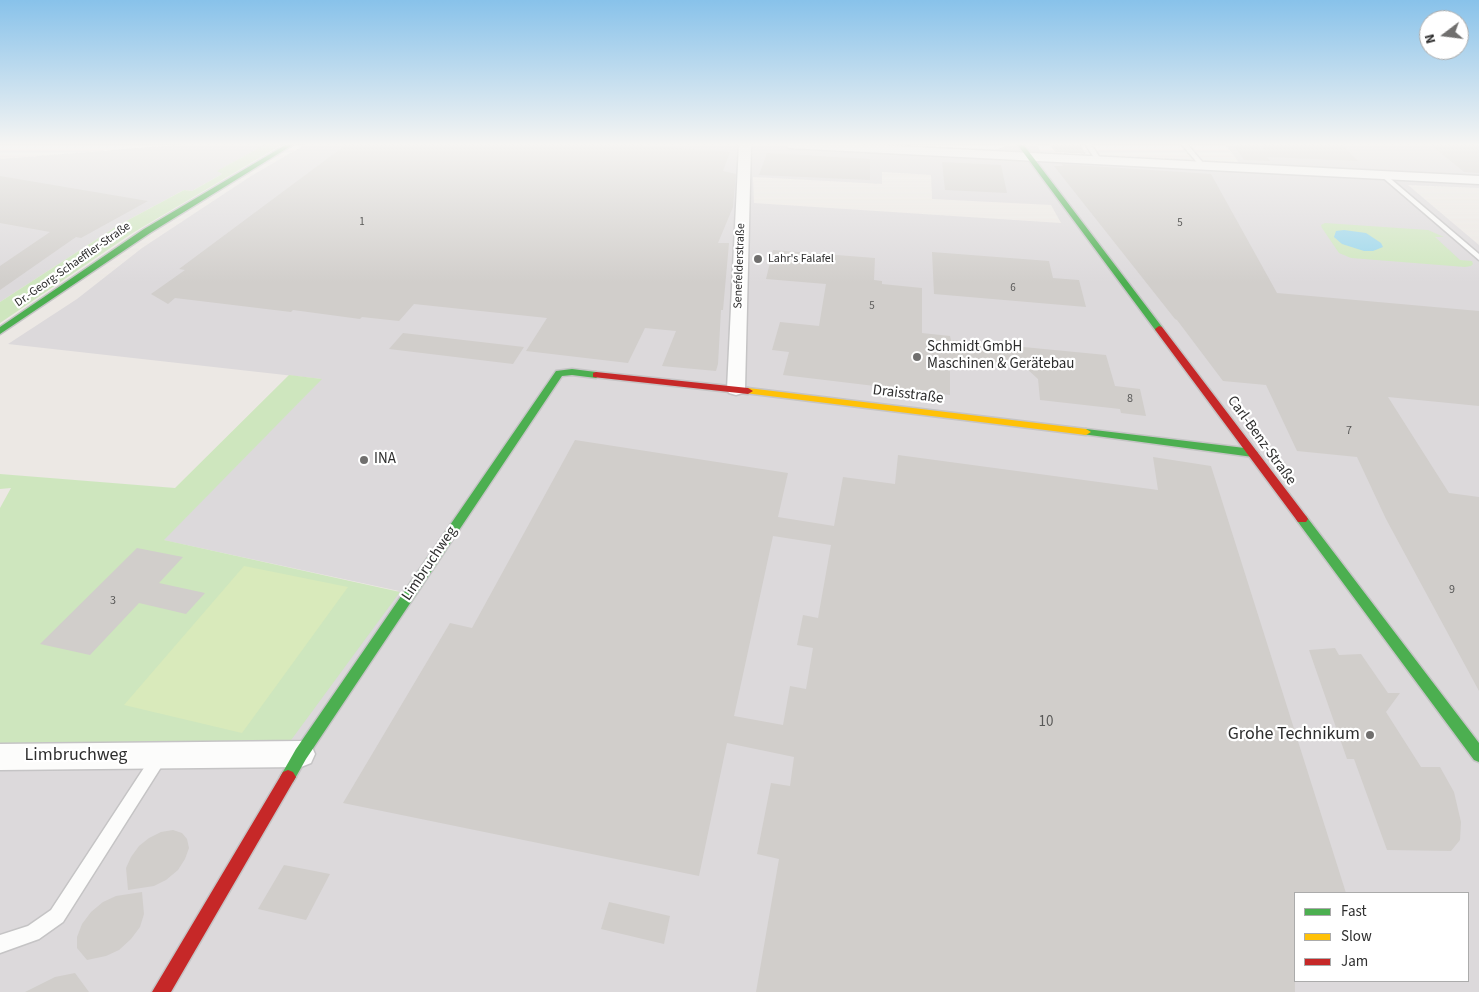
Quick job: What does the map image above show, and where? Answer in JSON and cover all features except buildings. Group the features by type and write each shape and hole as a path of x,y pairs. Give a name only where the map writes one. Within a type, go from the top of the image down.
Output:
{"street":[{"name":"Dr.-Georg-Schaeffler-Straße","path":"0,331 146,231 214,190"},
{"name":"Senefelderstraße","path":"736,389 743,190"},
{"name":"Carl-Benz-Straße","path":"1055,190 1253,453 1287,502 1479,755"},
{"name":"Draisstraße","path":"559,373 572,372 736,389 1253,453"},
{"name":"Limbruchweg","path":"161,992 301,754 559,373"},
{"name":"Limbruchweg","path":"0,757 301,754"}],"lane":[{"path":"1401,190 1479,258"},
{"path":"0,944 33,933 57,916 160,756"}],"shaded area":[{"path":"0,190 183,190 117,226 0,302"},
{"path":"229,190 754,190 754,203 1061,223 1051,205 932,199 932,190 1414,190 1479,245 1479,992 0,992 0,750 399,591 163,540 321,379 8,344 77,299 142,248"}],"green space":[{"path":"183,190 205,190 131,234 0,323 0,302 117,226"},
{"path":"1325,223 1428,230 1444,237 1435,237 1460,260 1472,261 1473,264 1465,267 1351,258 1339,253 1322,228 1321,225"},
{"path":"289,375 322,379 164,540 400,592 286,747 0,750 0,508 11,488 0,489 0,474 175,488"},
{"path":"244,566 348,587 242,733 124,705"}],"water":[{"path":"1344,230 1366,233 1381,243 1383,247 1373,251 1364,251 1342,244 1334,237 1336,231"}],"traffic: fast":[{"path":"0,331 147,231 214,190"},
{"path":"1055,190 1159,329"},
{"path":"288,777 301,754 559,373 572,372 596,375"},
{"path":"1086,432 1253,453"},
{"path":"1302,519 1479,755"}],"traffic: slow":[{"path":"748,391 1086,432"}],"traffic: jam":[{"path":"1159,329 1302,519"},
{"path":"596,375 748,391"},
{"path":"161,992 288,777"}],"place":[{"name":"Lahr's Falafel","path":"758,259"},
{"name":"Schmidt GmbH Maschinen & Gerätebau","path":"917,357"},
{"name":"INA","path":"364,460"},
{"name":"Grohe Technikum","path":"1370,735"}]}
